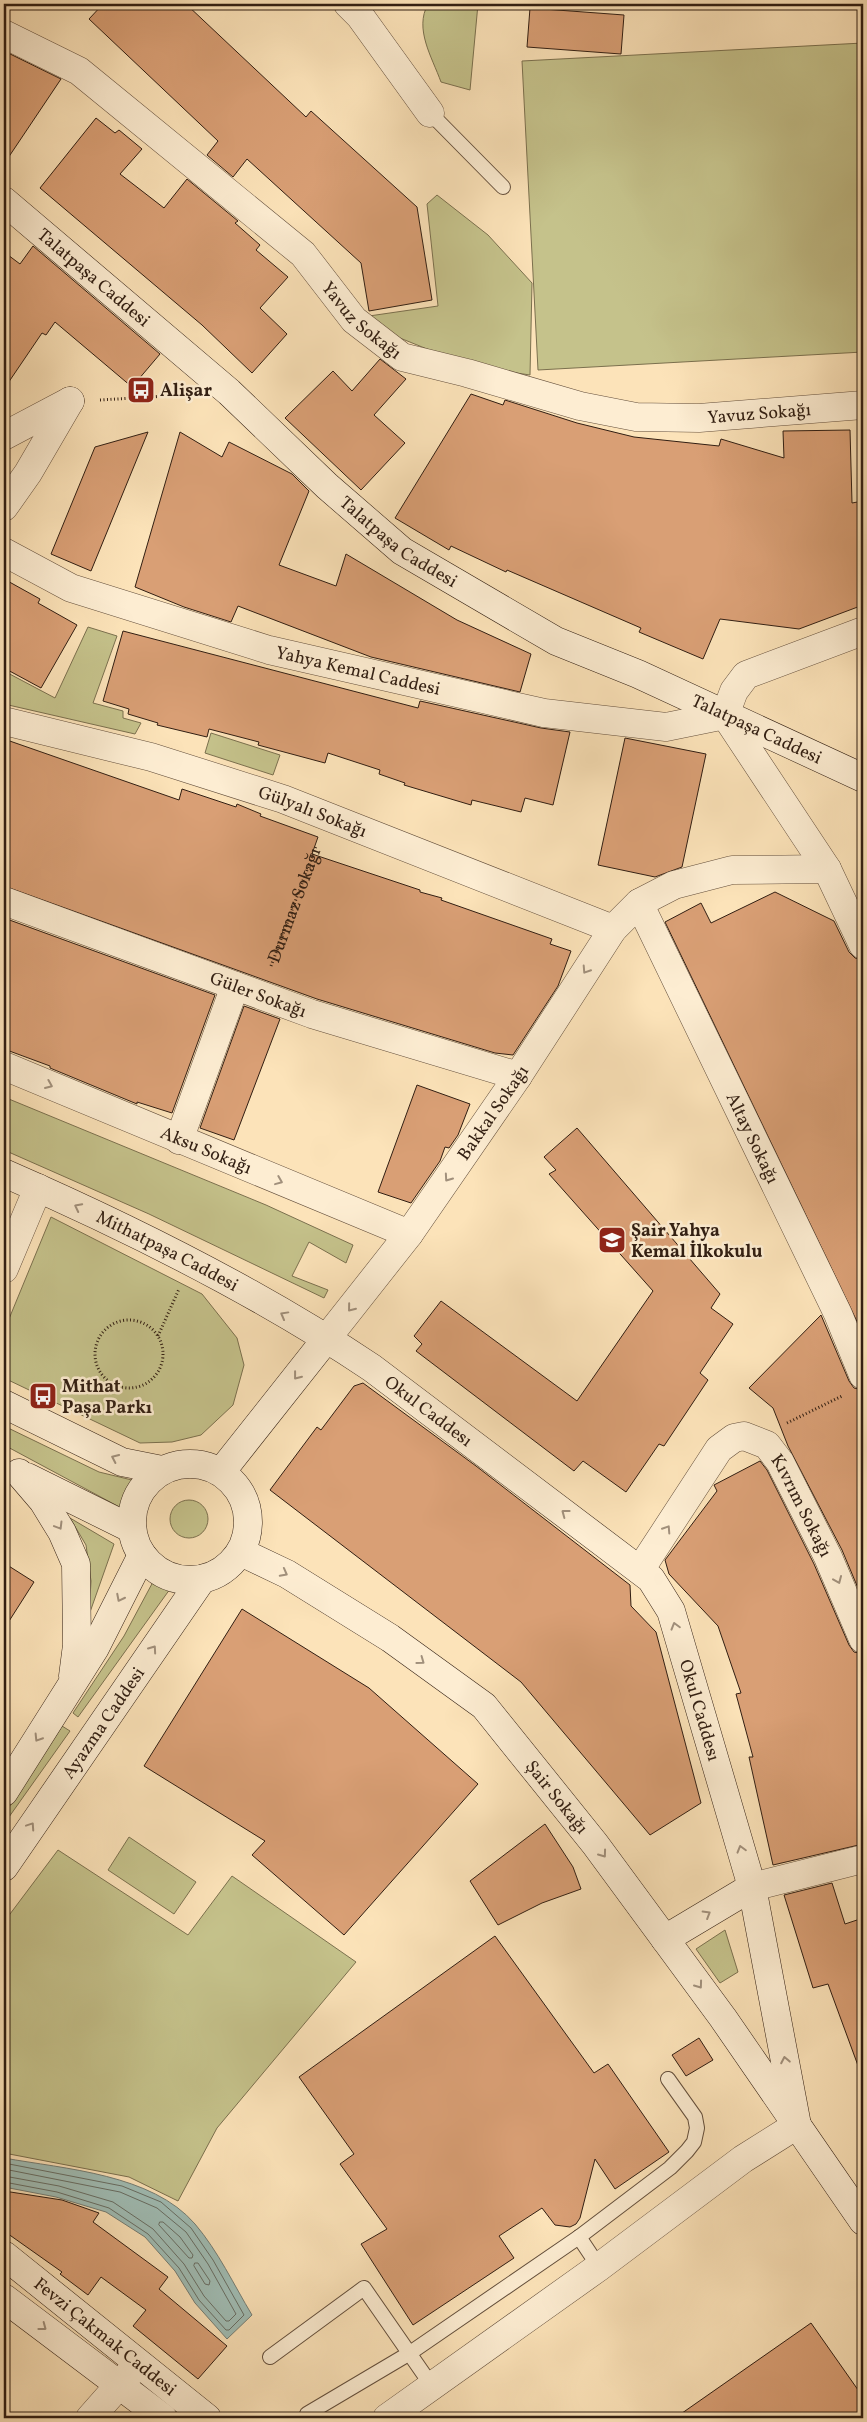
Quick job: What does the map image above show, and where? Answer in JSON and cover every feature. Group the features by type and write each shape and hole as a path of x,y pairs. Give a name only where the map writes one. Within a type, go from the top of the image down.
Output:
{"street":[{"path":"348,4 373,16 430,113"},
{"name":"Yavuz Sokağı","path":"4,34 79,71 303,254 354,320 402,357 468,373 580,406 636,417 699,418 863,405"},
{"name":"Talatpaşa Caddesi","path":"4,201 229,392 327,486 402,552 556,641 638,674 863,778"},
{"path":"4,436 70,401"},
{"path":"4,507 28,473 70,401"},
{"name":"Yahya Kemal Caddesi","path":"4,552 71,588 269,650 544,713 666,727 726,715"},
{"path":"863,632 746,675 734,691 726,715 827,869 863,945"},
{"name":"Gülyalı Sokağı","path":"4,721 151,757 283,799 613,929"},
{"name":"Bakkal Sokağı","path":"221,1472 409,1234 518,1076 613,929 639,902 674,885 732,870 827,869"},
{"name":"Güler Sokağı","path":"4,901 312,1014 518,1076"},
{"name":"Altay Sokağı","path":"639,902 833,1305 863,1375"},
{"path":"179,1140 235,986"},
{"name":"Aksu Sokağı","path":"4,1066 409,1234"},
{"name":"Mithatpaşa Caddesi","path":"4,1173 192,1263 327,1338"},
{"path":"4,1270 38,1188"},
{"name":"Okul Caddesı","path":"327,1338 372,1368 640,1570 651,1579 671,1611 752,1887 797,2125 863,2221"},
{"path":"4,1404 122,1462 162,1470"},
{"name":"Kıvrım Sokağı","path":"640,1570 719,1449 734,1438 744,1436 756,1439 767,1445 780,1462 828,1557 863,1639"},
{"path":"182,1464 202,1464 221,1472 233,1481 242,1494 247,1507 249,1523 247,1538 241,1552 231,1564 217,1574 202,1579 186,1580 171,1577 157,1570 142,1555 132,1529 132,1512 138,1495 148,1481 162,1470 182,1464"},
{"path":"12,1468 132,1529"},
{"path":"12,1468 43,1501 62,1532 76,1564 77,1645 72,1683"},
{"name":"Şair Sokağı","path":"241,1552 287,1574 390,1638 484,1706 595,1844 797,2125"},
{"path":"4,1792 95,1648 142,1555"},
{"name":"Ayazma Caddesi","path":"4,1867 202,1579"},
{"path":"665,1939 752,1887 863,1859"},
{"path":"387,2418 598,2267 743,2159 797,2125"},
{"name":"Fevzi Çakmak Caddesi","path":"4,2255 207,2418"},
{"name":"Fevzi Çakmak Caddesi","path":"4,2298 163,2418"},
{"path":"90,2418 139,2363"}],"lane":[{"path":"430,113 503,187"},
{"path":"307,2414 410,2353 579,2237 670,2168 694,2142 698,2128 694,2117 668,2079"},
{"path":"579,2237 598,2267"},
{"path":"270,2357 364,2288 432,2386"}],"path":[{"path":"70,401 229,392"},
{"name":"Durmaz Sokağı","path":"260,995 327,816"},
{"path":"158,1336 149,1327 140,1323 120,1322 111,1326 103,1332 95,1353 96,1365 110,1383 121,1387 138,1387 153,1378 160,1369 163,1358 158,1336 192,1263"},
{"path":"756,1439 845,1395"}],"shaded area":[{"path":"428,4 478,4 470,90 441,82 429,53 424,33 424,14"},
{"path":"863,43 863,352 538,370 522,61"},
{"path":"437,195 488,235 532,283 530,375 469,366 395,336 369,316 438,306 427,204"},
{"path":"88,627 117,636 93,703 123,711 123,718 141,723 135,734 4,704 4,671 55,698"},
{"path":"211,733 280,755 273,775 205,753"},
{"path":"4,1097 266,1205 353,1245 346,1263 309,1242 292,1276 328,1290 324,1298 149,1214 4,1150"},
{"path":"51,1217 202,1294 237,1338 244,1365 233,1405 201,1435 172,1442 140,1443 4,1378 4,1331"},
{"path":"4,1426 99,1472 136,1481 125,1510 4,1445"},
{"path":"189,1500 196,1501 202,1506 207,1512 207,1526 202,1532 196,1537 189,1538 182,1537 176,1532 171,1526 170,1519 171,1512 176,1506 182,1501"},
{"path":"70,1518 114,1544 89,1615 91,1581 86,1545"},
{"path":"154,1580 170,1589 78,1717 73,1713 124,1636"},
{"path":"62,1726 70,1731 4,1824 4,1815"},
{"path":"129,1837 196,1882 174,1914 108,1870"},
{"path":"58,1850 188,1935 232,1876 356,1962 217,2128 178,2201 129,2177 4,2153 4,1922"},
{"path":"725,1930 738,1972 720,1983 696,1949"}],"water":[{"path":"4,2158 106,2176 156,2194 177,2207 195,2224 211,2245 252,2315 227,2339 195,2303 175,2271 145,2237 106,2212 56,2197 4,2187"}],"building":[{"path":"103,4 186,4 306,117 311,111 417,207 432,300 369,311 361,263 247,159 233,177 207,155 218,141 89,19"},
{"path":"530,8 624,15 621,54 527,47"},
{"path":"4,51 61,79 4,164"},
{"path":"96,118 115,133 119,130 142,149 120,174 164,208 187,179 238,221 235,223 260,245 256,250 288,277 260,308 287,334 252,373 202,325 40,188"},
{"path":"33,246 160,354 132,387 55,322 46,335 42,333 4,389 4,252 20,264"},
{"path":"380,359 406,379 374,415 405,443 361,490 285,418 333,371 352,391"},
{"path":"471,394 503,405 505,400 577,423 634,437 719,446 721,439 784,458 783,431 850,430 852,503 863,501 863,605 799,629 720,619 703,659 639,632 641,628 507,570 506,572 451,546 449,550 395,518"},
{"path":"148,432 91,571 51,554 95,447"},
{"path":"180,432 222,457 229,442 292,474 309,491 279,565 336,586 346,554 457,620 531,654 520,692 371,657 238,606 231,622 184,607 135,587"},
{"path":"4,579 40,599 38,603 77,625 41,688 4,668"},
{"path":"123,631 418,708 420,701 541,728 570,732 553,805 525,798 521,812 472,800 471,805 404,785 405,783 379,774 380,770 328,753 325,763 258,745 259,742 209,729 207,737 157,725 158,723 128,714 129,709 103,701"},
{"path":"625,738 706,754 682,867 655,877 598,865"},
{"path":"4,739 179,800 182,789 236,807 237,804 261,814 260,816 318,837 312,854 420,890 420,892 442,898 441,900 552,939 550,944 571,951 558,986 513,1055 495,1053 317,999 4,886"},
{"path":"775,892 834,921 849,952 855,958 863,960 863,1334 665,922 701,903 711,923"},
{"path":"4,918 215,995 172,1113 137,1102 137,1104 50,1068 50,1066 4,1049"},
{"path":"244,1006 280,1019 234,1140 200,1128"},
{"path":"417,1085 470,1104 458,1135 449,1148 445,1147 440,1161 411,1203 378,1192"},
{"path":"577,1128 720,1294 711,1308 733,1324 700,1373 708,1380 664,1446 659,1444 626,1492 583,1461 574,1471 416,1351 422,1344 414,1336 441,1301 577,1401 653,1291 549,1174 556,1170 544,1157"},
{"path":"821,1315 849,1381 854,1388 863,1390 863,1600 842,1550 788,1446 773,1408 749,1388"},
{"path":"363,1383 476,1466 630,1585 631,1606 656,1632 701,1803 650,1835 521,1682 270,1490 317,1427 321,1430 354,1386"},
{"path":"760,1461 767,1470 814,1564 849,1645 854,1652 863,1654 863,1844 773,1865 749,1757 753,1757 736,1694 741,1693 718,1626 669,1574 665,1560 717,1491 714,1485"},
{"path":"4,1563 34,1582 4,1629"},
{"path":"242,1609 369,1688 478,1784 344,1935 252,1855 265,1841 144,1766"},
{"path":"545,1824 573,1867 581,1889 542,1903 498,1925 470,1881"},
{"path":"832,1883 845,1924 863,1918 863,2070 860,2071 828,1984 813,1988 784,1895"},
{"path":"495,1936 594,2073 608,2064 669,2152 615,2189 595,2159 580,2218 576,2224 570,2227 555,2225 542,2208 499,2236 514,2258 413,2325 361,2244 387,2229 340,2164 354,2154 299,2077"},
{"path":"699,2038 713,2060 686,2076 672,2055"},
{"path":"4,2191 62,2200 99,2213 93,2222 168,2277 159,2289 227,2346 198,2379 133,2326 146,2310 101,2277 88,2295 60,2274 62,2272 4,2231"},
{"path":"811,2323 863,2397 863,2418 675,2418"}],"place":[{"name":"Alişar","path":"141,390"},
{"name":"Şair Yahya Kemal İlkokulu","path":"612,1240"},
{"name":"Mithat Paşa Parkı","path":"43,1396"}]}
